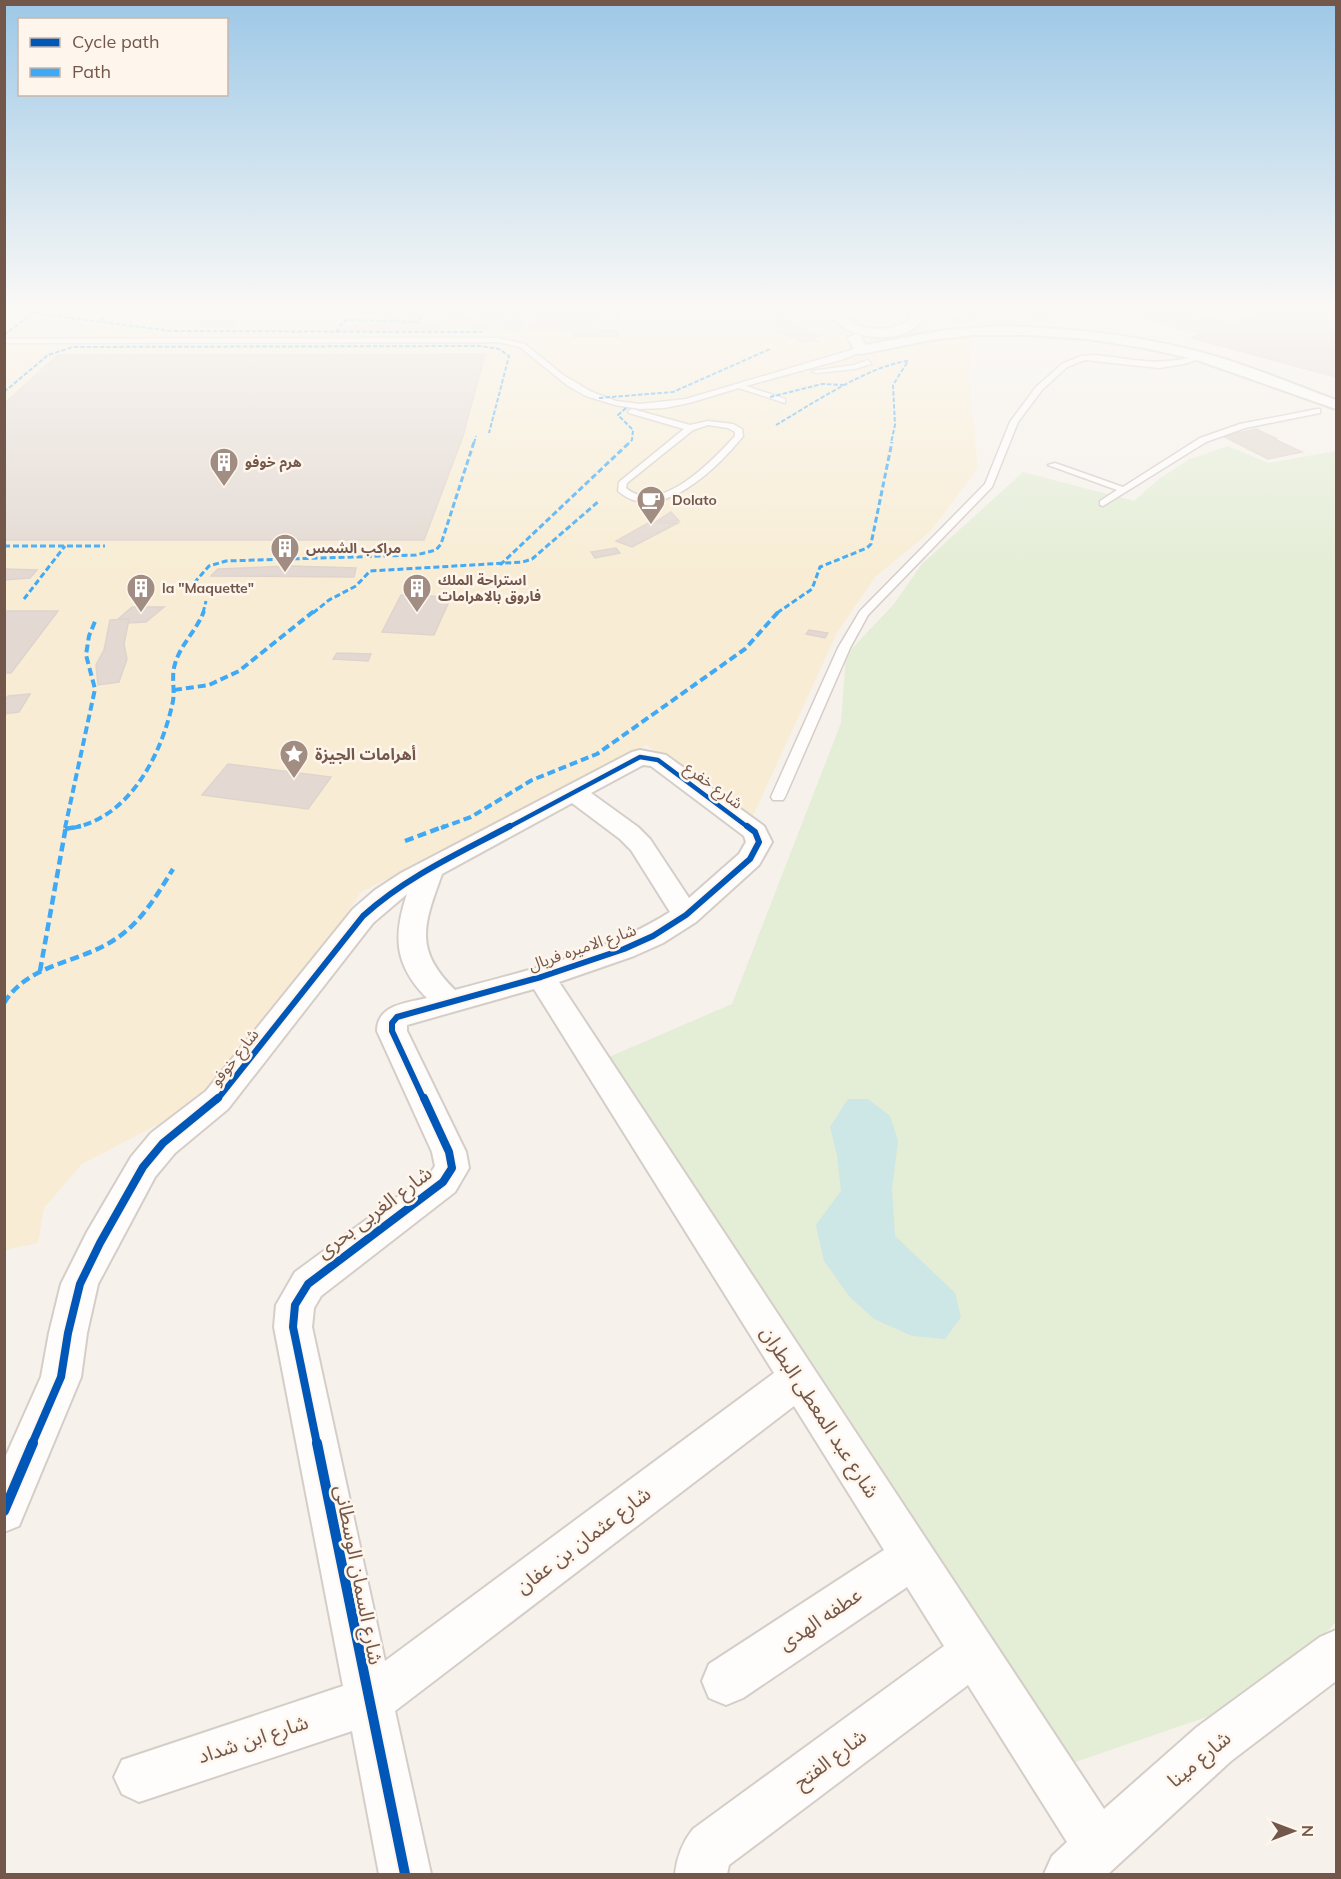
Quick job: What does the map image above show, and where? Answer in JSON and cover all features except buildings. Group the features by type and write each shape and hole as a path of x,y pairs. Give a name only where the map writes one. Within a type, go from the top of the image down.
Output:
{"street":[{"path":"1287,396 1336,420"},
{"path":"1308,396 1336,406"},
{"path":"1317,411 1336,406"},
{"name":"شارع خوفو","path":"4,1511 61,1377 68,1333 80,1284 100,1243 143,1167 163,1143 217,1100 363,916 398,887 629,762 646,757"},
{"name":"شارع خفرع","path":"646,757 658,760 748,827 758,836 759,842"},
{"path":"574,793 629,833 641,845 686,915"},
{"name":"شارع الاميره فريال","path":"392,1031 392,1023 403,1014 541,976 639,943 686,915 750,859 759,842"},
{"path":"430,869 414,914 411,940 418,967 426,979 449,1002"},
{"name":"شارع عبد المعطى البطران","path":"541,976 974,1652 1084,1861"},
{"name":"شارع الغربى بحرى","path":"308,1284 443,1182 452,1168 449,1152 392,1031"},
{"name":"شارع السمان الوسطانى","path":"308,1284 295,1305 293,1327 405,1875"},
{"name":"شارع عثمان بن عفان","path":"368,1702 798,1379"},
{"name":"عطفه الهدى","path":"726,1681 913,1557"},
{"name":"شارع الفتح","path":"701,1875 703,1858 711,1847 974,1652"},
{"name":"شارع مينا","path":"1084,1861 1214,1744 1336,1653"},
{"name":"شارع ابن شداد","path":"139,1777 368,1702"}],"lane":[{"path":"594,396 618,403 650,407 667,407 711,396"},
{"path":"767,396 782,401"},
{"path":"778,797 853,630 877,597 989,485 1011,428 1033,396"},
{"path":"618,403 642,415 690,428 702,424 723,424 739,431 739,436 668,496 641,498 623,492 621,489 623,482 690,428"},
{"path":"1103,502 1203,440 1243,426 1317,411"},
{"path":"1052,465 1124,489"}],"green space":[{"path":"1228,446 1268,463 1336,451 1336,1622 1265,1697 1046,1772 609,1057 732,1004 841,723 846,655 894,604 922,564 1023,472 1134,501 1160,478 1190,459"}],"sand":[{"name":"أهرامات الجيزة","path":"5,396 970,396 978,468 930,532 875,577 837,633 752,818 646,745 521,813 361,892 340,924 199,1103 82,1164 44,1208 38,1243 5,1250"}],"water":[{"path":"848,1099 868,1099 890,1116 898,1141 892,1189 895,1236 955,1293 961,1317 945,1339 912,1336 874,1319 849,1296 824,1261 816,1225 841,1191 837,1155 830,1127"}],"marked path":[{"path":"489,433 499,396"},
{"path":"599,398 628,396"},
{"path":"770,397 775,396"},
{"path":"776,425 828,396"},
{"path":"405,841 471,817 532,780 597,754 745,649 778,612 812,589 820,567 867,548 871,544 895,425 894,396"},
{"path":"500,565 632,440 633,430 618,415 626,408"},
{"path":"194,583 209,566 226,561 416,555 436,550 441,544 476,436"},
{"path":"174,690 209,685 239,671 329,600 356,586 370,571 523,562 532,559 599,501"},
{"path":"4,546 105,546"},
{"path":"24,599 65,546"},
{"path":"65,829 91,824 105,817 129,795 140,780 164,731 173,699 175,662 197,627 206,601"},
{"path":"40,971 65,829 95,689 86,655 89,636 96,619"},
{"path":"4,1003 12,990 24,980 53,965 100,947 124,933 147,908 173,869"}],"cycle path":[{"path":"4,1511 61,1377 68,1333 80,1284 100,1243 143,1167 163,1143 217,1100 363,916 385,896 411,879 640,757 658,760 755,832 759,842 750,859 686,915 653,936 624,949 541,977 397,1017 392,1023 392,1031 449,1152 452,1168 443,1182 308,1284 295,1305 293,1327 405,1874"}],"place":[{"name":"هرم خوفو","path":"224,488"},
{"name":"Dolato","path":"651,526"},
{"name":"مراكب الشمس","path":"285,574"},
{"name":"la \"Maquette\"","path":"141,614"},
{"name":"استراحة الملك فاروق بالاهرامات","path":"417,614"},
{"name":"أهرامات الجيزة","path":"294,780"}]}
